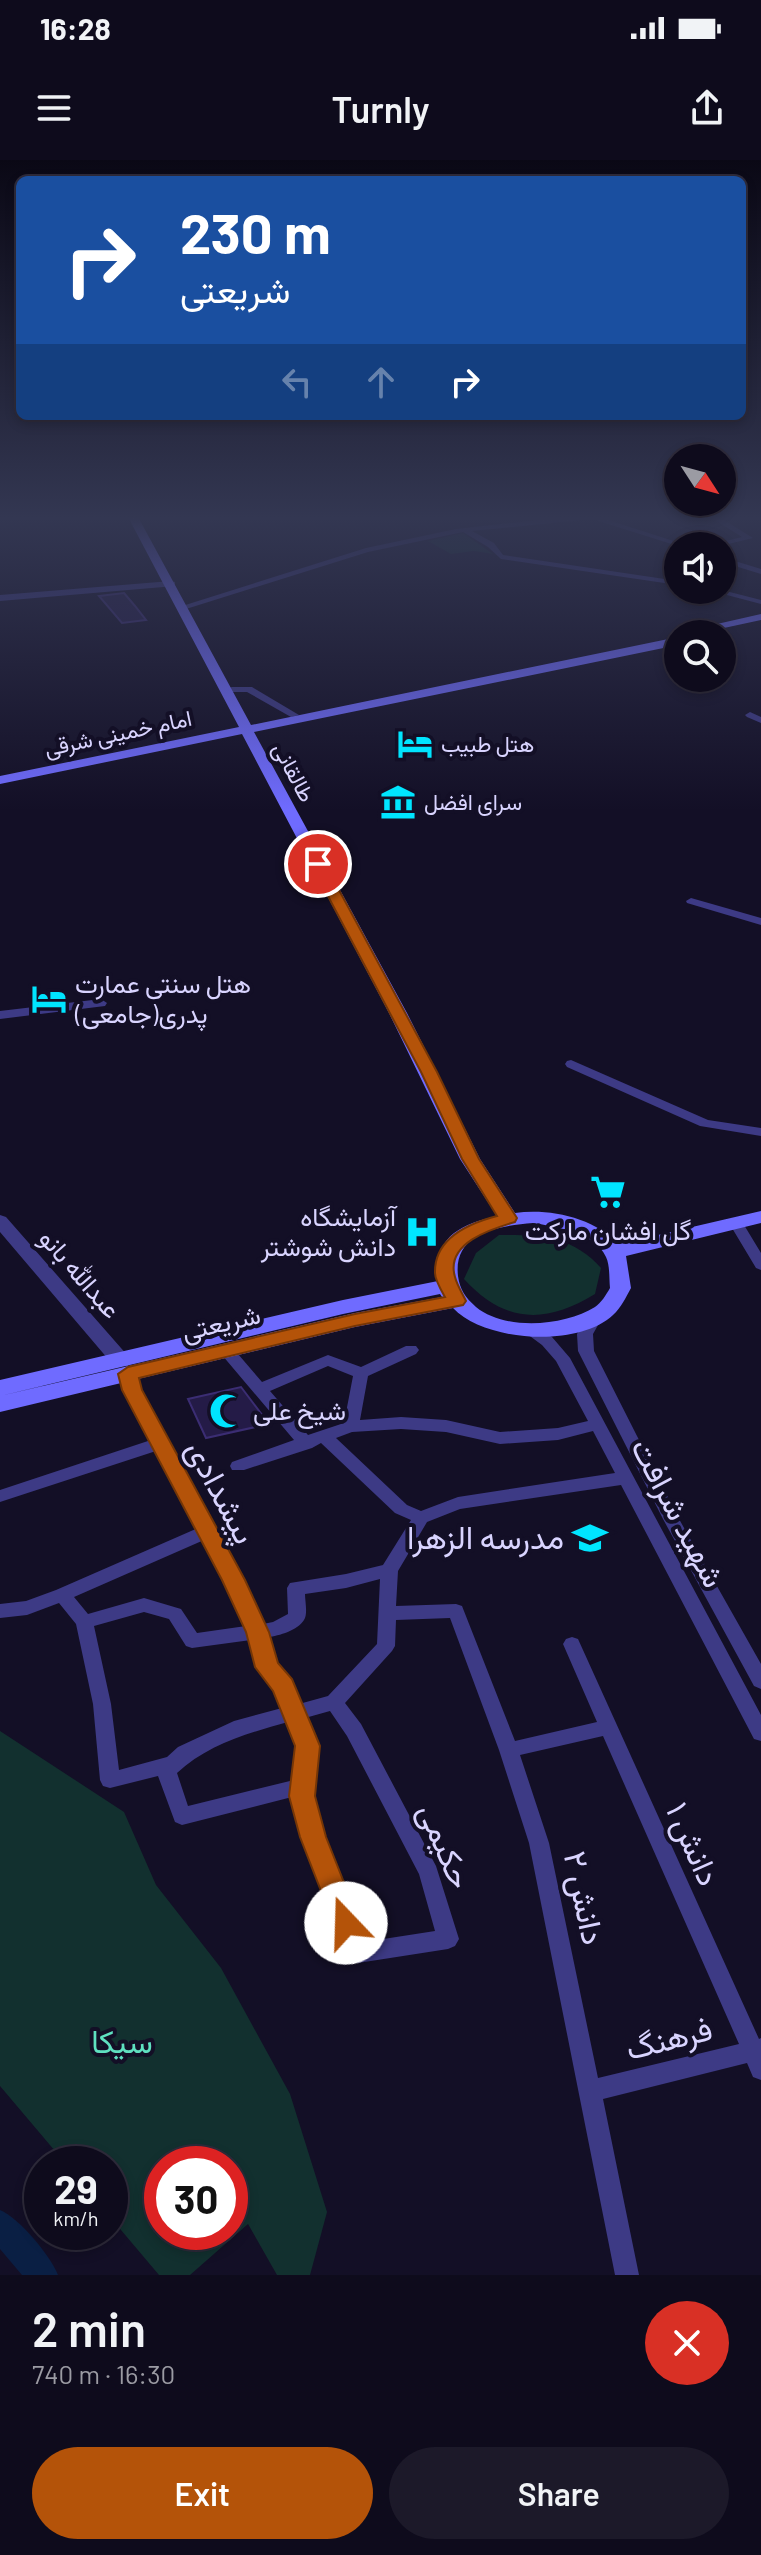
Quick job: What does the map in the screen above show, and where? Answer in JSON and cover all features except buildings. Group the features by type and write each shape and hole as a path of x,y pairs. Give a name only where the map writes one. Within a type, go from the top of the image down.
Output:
{"main road":[{"name":"طالقانی","path":"186,614 398,1013 470,1159 508,1218"},
{"path":"736,622 761,617"},
{"path":"736,629 761,624"},
{"path":"244,727 664,637"},
{"path":"244,727 664,644"},
{"name":"امام خمینی شرقی","path":"0,772 244,727"},
{"name":"امام خمینی شرقی","path":"0,780 244,727"},
{"path":"533,1217 569,1224 600,1238 614,1252 622,1270 621,1287 612,1304 595,1318 565,1329 531,1331 498,1325 470,1312 452,1293 444,1274 447,1255 460,1238 482,1226 508,1218 533,1217"},
{"path":"614,1252 761,1217"},
{"name":"شریعتی","path":"0,1388 227,1351 452,1293"},
{"name":"شریعتی","path":"0,1404 343,1307 452,1293"}],"street":[{"path":"232,690 249,689 294,715"},
{"path":"750,715 761,720"},
{"path":"691,901 761,922"},
{"path":"0,1015 101,1003"},
{"path":"571,1064 705,1123 761,1132"},
{"name":"عبدالله بانو","path":"0,1221 124,1368"},
{"path":"736,1223 761,1265"},
{"name":"شهید شرافت","path":"595,1318 585,1334 586,1351 664,1505 761,1681"},
{"name":"شهید شرافت","path":"531,1331 547,1341 562,1358 761,1733"},
{"path":"258,1390 328,1360 361,1373 411,1350"},
{"path":"227,1351 306,1444"},
{"name":"پیشدادی","path":"124,1368 132,1390 234,1580 258,1632 267,1667 283,1686 294,1712 307,1746 302,1796 313,1837 358,1953"},
{"path":"351,1426 361,1373"},
{"path":"238,1466 351,1426 401,1423 446,1426 500,1438 558,1434 596,1425"},
{"path":"325,1437 401,1509 421,1518"},
{"path":"0,1496 161,1443"},
{"path":"303,1786 182,1816 166,1771 185,1753 241,1727 334,1702 386,1646 389,1570 421,1518 458,1503 625,1478"},
{"path":"0,1611 27,1608 62,1595 206,1532"},
{"path":"84,1622 144,1605 175,1614 192,1641 277,1629 297,1617 296,1588 346,1581 389,1570"},
{"path":"62,1595 84,1622 102,1704 110,1780 174,1764"},
{"name":"دانش ۲","path":"388,1613 456,1611 509,1750 539,1843 592,2091 627,2275"},
{"name":"دانش ۱","path":"572,1644 758,2056"},
{"name":"حکیمی","path":"334,1702 354,1730 429,1872 448,1939 358,1953"},
{"path":"509,1750 608,1727"},
{"name":"فرهنگ","path":"592,2091 758,2056"}],"green space":[{"path":"499,1235 541,1237 579,1249 601,1268 595,1294 560,1311 543,1314 526,1315 495,1305 464,1279 476,1253"},
{"name":"سیکا","path":"0,1731 124,1812 156,1885 221,1968 290,2094 327,2212 310,2275 277,2275 248,2224 248,2146 144,2146 144,2250 218,2250 190,2275 159,2275 128,2238 128,2146 51,2146 0,2086"}],"waterway":[{"path":"0,2225 42,2275"}],"place":[{"name":"هتل طبیب","path":"415,744"},
{"name":"سرای افضل","path":"398,802"},
{"name":"هتل سنتی عمارت پدری(جامعی)","path":"49,999"},
{"name":"گل افشان مارکت","path":"608,1192"},
{"name":"آزمایشگاه دانش شوشتر","path":"422,1232"},
{"name":"شیخ علی","path":"227,1411"},
{"name":"مدرسه الزهرا","path":"590,1538"}],"route":[{"path":"318,864 429,1072 470,1159 508,1218 482,1226 460,1238 447,1255 444,1274 456,1301 355,1320 128,1374 132,1390 234,1580 258,1632 267,1667 283,1686 301,1729 307,1746 302,1796 313,1837 346,1923"}]}
